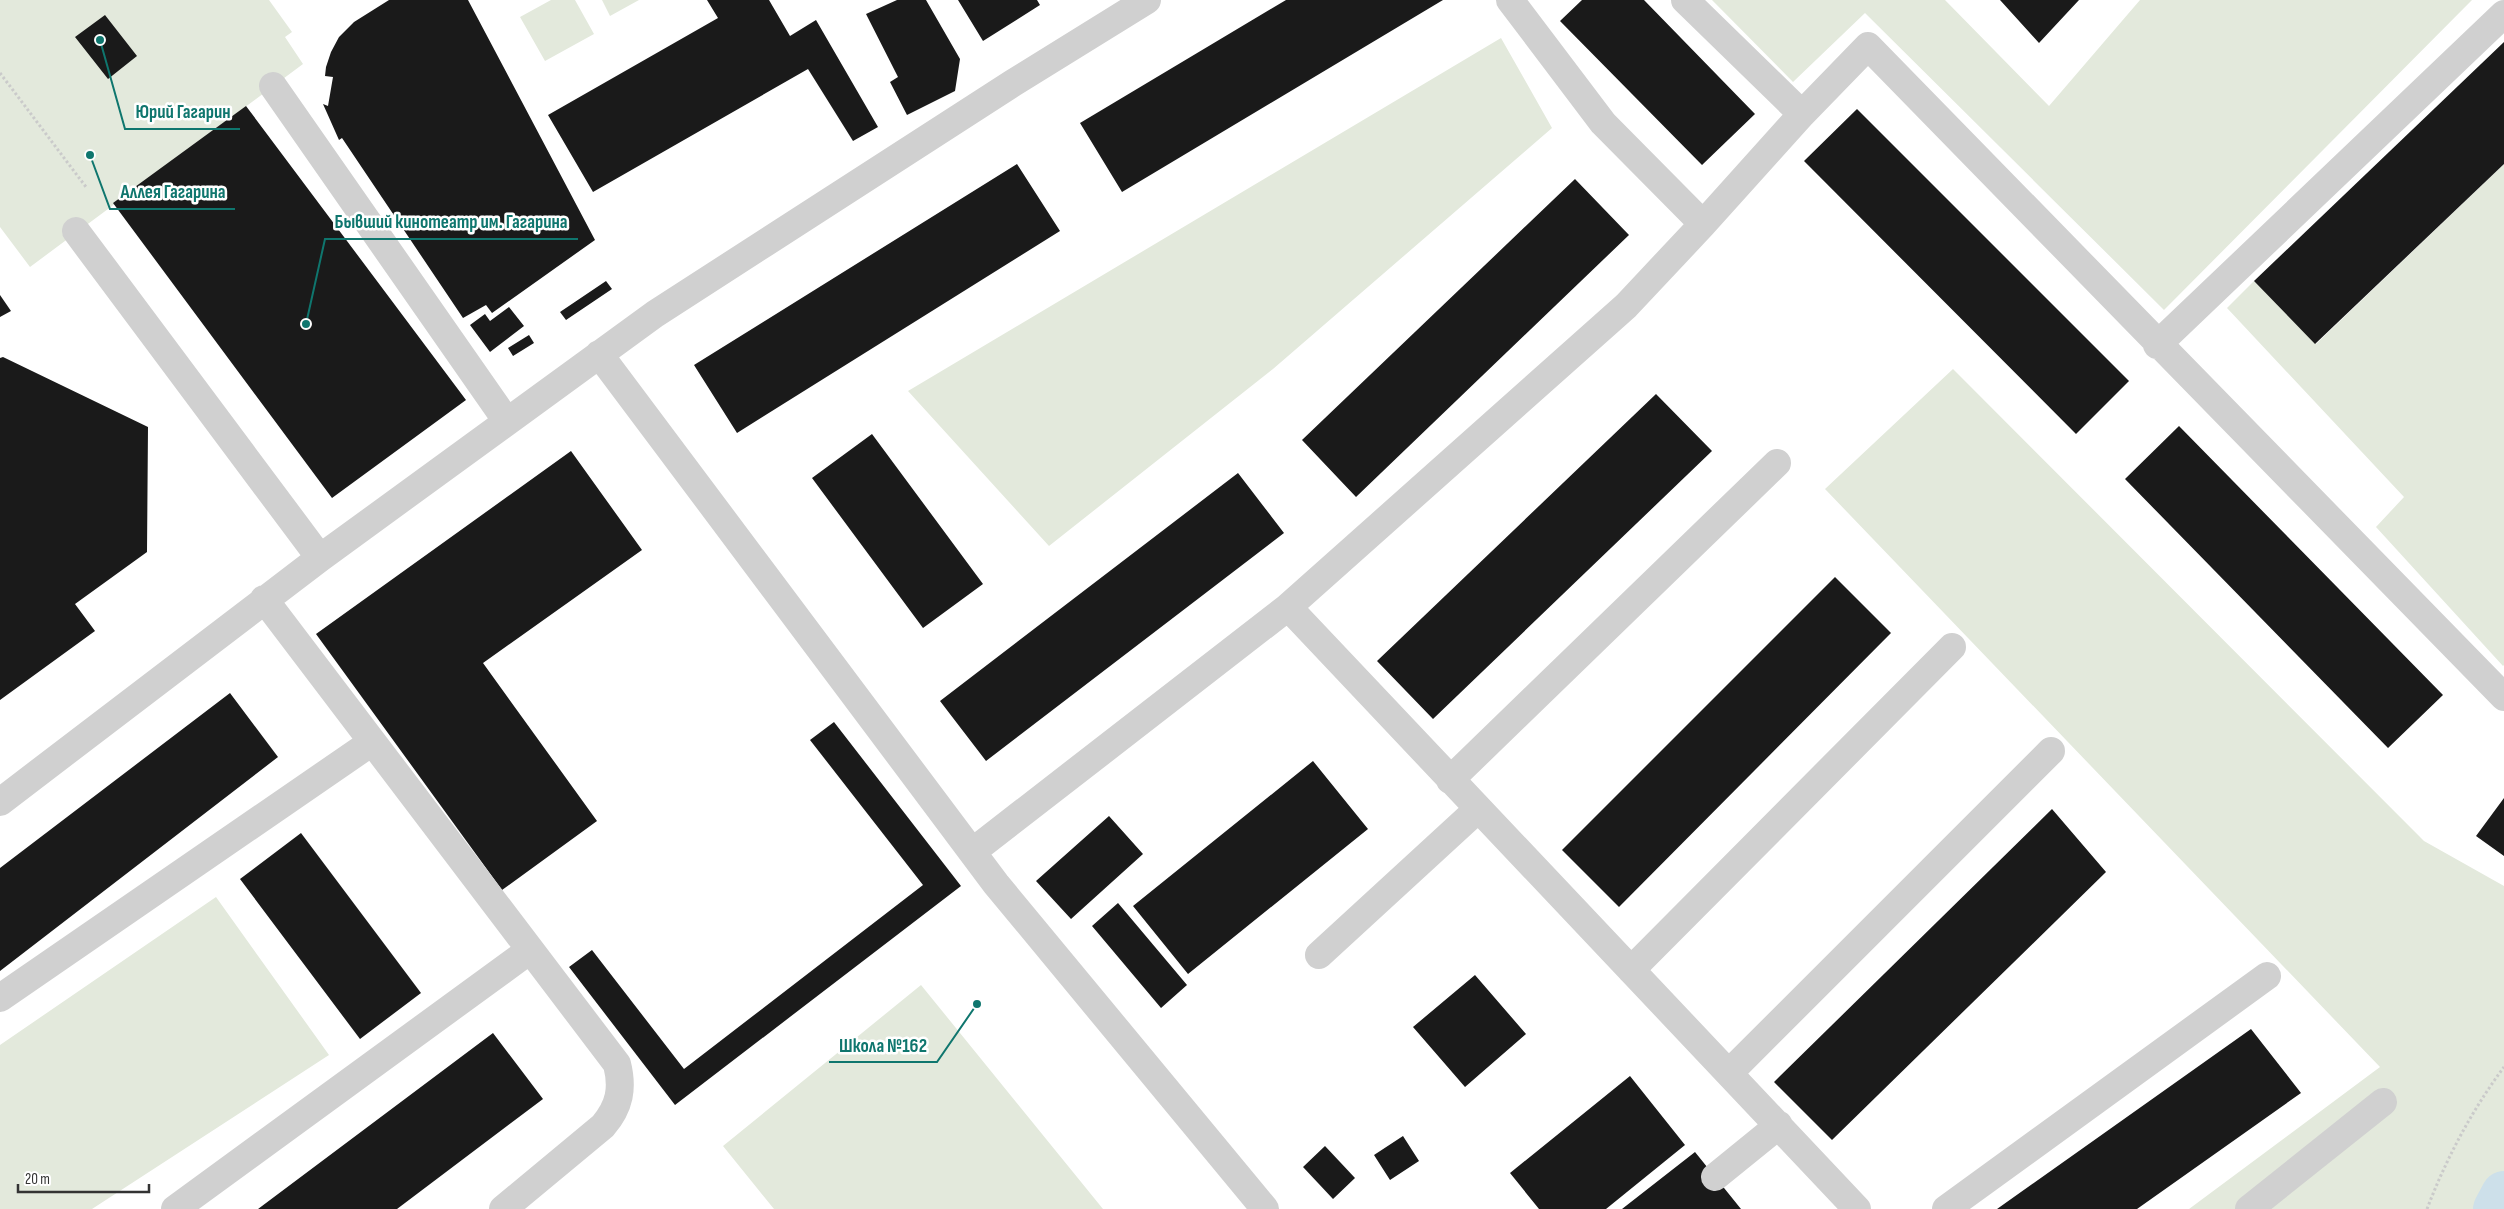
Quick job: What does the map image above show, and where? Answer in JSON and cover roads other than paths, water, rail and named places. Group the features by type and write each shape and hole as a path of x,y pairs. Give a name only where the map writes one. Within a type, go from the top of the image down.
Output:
{"street":[{"path":"0,802 264,599 506,420 655,314 996,94 1147,0"},
{"path":"1510,0 1603,123 1703,224"},
{"path":"1685,0 1802,114"},
{"path":"2157,345 2504,14"},
{"path":"972,852 1288,607 1626,306 1802,114 1868,46 2157,345 2504,697"},
{"path":"273,86 506,420"},
{"path":"76,231 320,558"},
{"path":"599,354 996,884 1265,1209"},
{"path":"1450,780 1777,463"},
{"path":"264,599 616,1064 621,1080 620,1096 614,1112 603,1126 503,1209"},
{"path":"1288,607 1857,1209"},
{"path":"1631,970 1952,647"},
{"path":"0,998 372,742"},
{"path":"1729,1073 2051,751"},
{"path":"1319,955 1478,809"},
{"path":"175,1209 530,950"},
{"path":"1946,1209 2266,976"},
{"path":"2249,1209 2383,1102"},
{"path":"1715,1177 1778,1126"}],"waterway":[{"path":"2496,1209 2504,1194"}],"place":[{"name":"Юрий Гагарин","path":"100,40"},
{"name":"Аллея Гагарина","path":"90,155"},
{"name":"Бывший кинотеатр им. Гагарина","path":"306,324"},
{"name":"Школа №162","path":"977,1004"}]}
